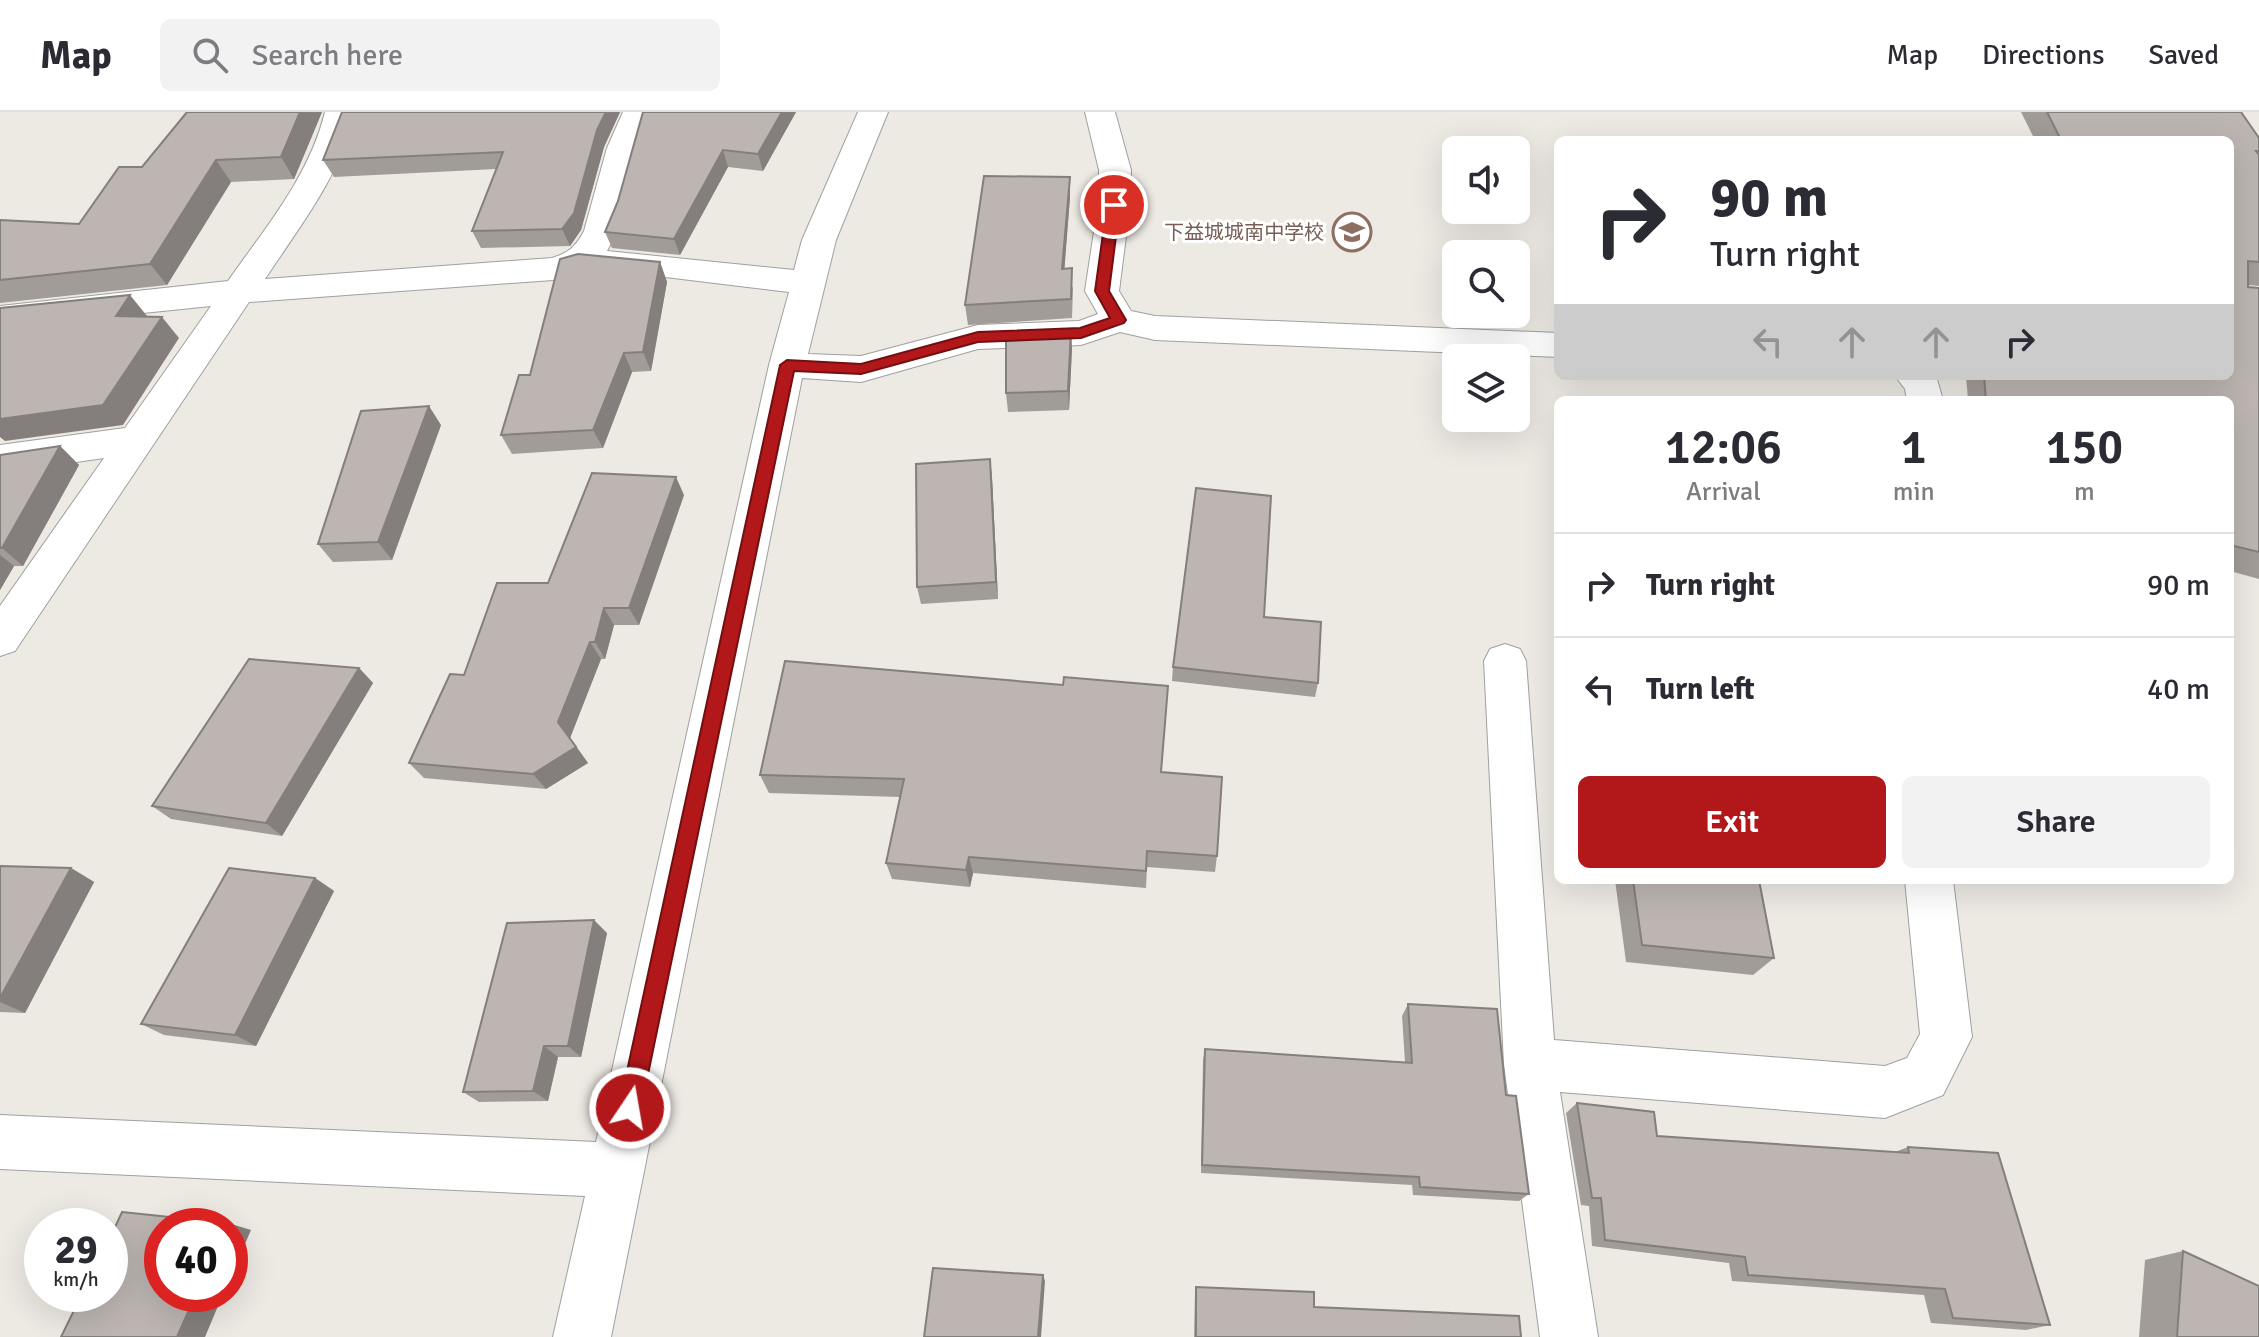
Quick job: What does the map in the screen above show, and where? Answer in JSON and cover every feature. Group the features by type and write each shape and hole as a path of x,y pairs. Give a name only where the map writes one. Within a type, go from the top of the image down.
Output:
{"street":[{"path":"0,639 235,292 315,180 334,138 340,112"},
{"path":"582,259 600,237 622,141 638,112"},
{"path":"582,1337 787,365 819,240 873,112"},
{"path":"1100,112 1115,170 1114,205 1102,291 1119,320"},
{"path":"0,321 8,315 235,292 553,269 582,259 808,283"},
{"path":"787,365 861,369 978,337 1081,333 1119,320 1155,328 1554,345"},
{"path":"0,459 135,440"},
{"path":"1505,661 1530,1064 1569,1337"},
{"path":"1530,1064 1885,1092 1925,1077 1946,1037 1929,884"},
{"path":"0,1142 617,1170"}],"building":[{"path":"187,112 300,112 281,157 216,160 150,264 0,280 0,220 79,224 119,167 142,167"},
{"path":"342,112 606,112 597,130 574,213 562,229 472,231 503,152 323,160"},
{"path":"643,112 782,112 758,154 723,150 674,239 605,232 618,201"},
{"path":"2047,112 2241,112 2259,138 2259,151 2256,151 2259,155 2259,262 2248,261 2248,287 2259,288 2259,552 2234,546 2234,396 1986,396 1984,380 2234,380 2234,136 2059,136"},
{"path":"984,176 1070,177 1062,269 1072,268 1071,299 965,305"},
{"path":"578,254 660,262 643,352 624,353 593,430 501,435 519,375 530,375 560,259"},
{"path":"130,295 116,316 162,317 103,405 0,419 0,308"},
{"path":"1071,329 1068,391 1006,393 1006,332"},
{"path":"429,406 378,542 318,544 361,411"},
{"path":"60,446 2,548 0,548 0,455"},
{"path":"990,459 996,582 917,587 916,464"},
{"path":"592,473 676,477 629,608 604,608 595,642 590,642 558,722 576,747 533,774 409,763 450,674 464,675 497,583 548,583"},
{"path":"1196,488 1271,496 1264,617 1321,622 1318,683 1173,667"},
{"path":"249,659 359,668 266,823 152,806"},
{"path":"785,661 1063,685 1064,677 1168,686 1161,772 1222,777 1217,856 1147,851 1146,871 969,857 966,870 886,863 904,779 760,775"},
{"path":"0,866 71,868 0,998"},
{"path":"229,868 315,878 235,1035 141,1024"},
{"path":"1634,884 1760,884 1774,958 1642,945"},
{"path":"594,920 568,1046 544,1046 533,1091 463,1092 507,923"},
{"path":"1408,1004 1497,1009 1506,1095 1516,1096 1529,1194 1420,1187 1419,1177 1202,1165 1205,1049 1412,1063"},
{"path":"1577,1103 1654,1112 1657,1136 1909,1153 1908,1147 1998,1153 2050,1325 1953,1318 1945,1289 1748,1275 1745,1257 1605,1240 1601,1198 1592,1198"},
{"path":"128,1213 144,1214 144,1312 188,1312 177,1337 61,1337 73,1312 128,1312"},
{"path":"2183,1251 2259,1286 2259,1337 2177,1337"},
{"path":"933,1268 1043,1275 1038,1337 924,1337"},
{"path":"1196,1287 1314,1292 1314,1307 1519,1316 1521,1337 1196,1337"}],"place":[{"name":"下益城城南中学校","path":"1352,232"}],"route":[{"path":"630,1108 787,365 861,369 978,337 1081,333 1119,320 1102,291 1114,205"}]}
